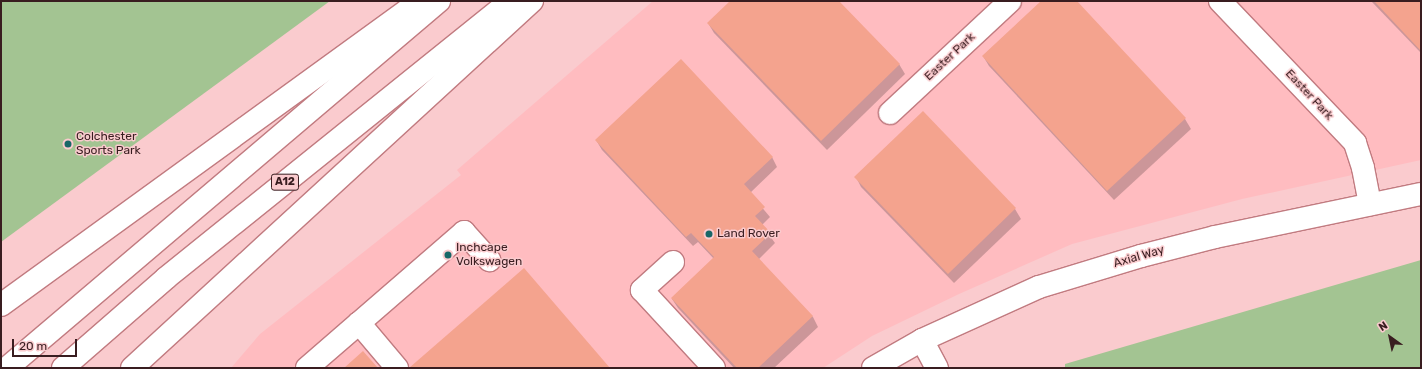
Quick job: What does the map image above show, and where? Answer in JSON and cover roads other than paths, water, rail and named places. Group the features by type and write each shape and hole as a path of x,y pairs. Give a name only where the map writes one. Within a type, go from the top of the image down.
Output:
{"main road":[{"path":"1,305 420,1"},
{"path":"7,368 439,1"},
{"name":"A12","path":"63,368 166,278 511,1"},
{"name":"A12","path":"132,368 532,1"},
{"name":"Easter Park","path":"890,113 1010,1"},
{"name":"Easter Park","path":"1220,1 1355,143 1363,168 1370,204"},
{"name":"Axial Way","path":"873,368 922,340 1039,288 1141,256 1370,204 1421,194"},
{"path":"307,368 464,232 489,260"},
{"path":"673,262 642,290 714,368"},
{"path":"359,323 397,368"},
{"path":"922,340 937,368"}],"place":[{"name":"Colchester Sports Park","path":"68,144"},
{"name":"Land Rover","path":"709,234"},
{"name":"Inchcape Volkswagen","path":"448,255"}]}
